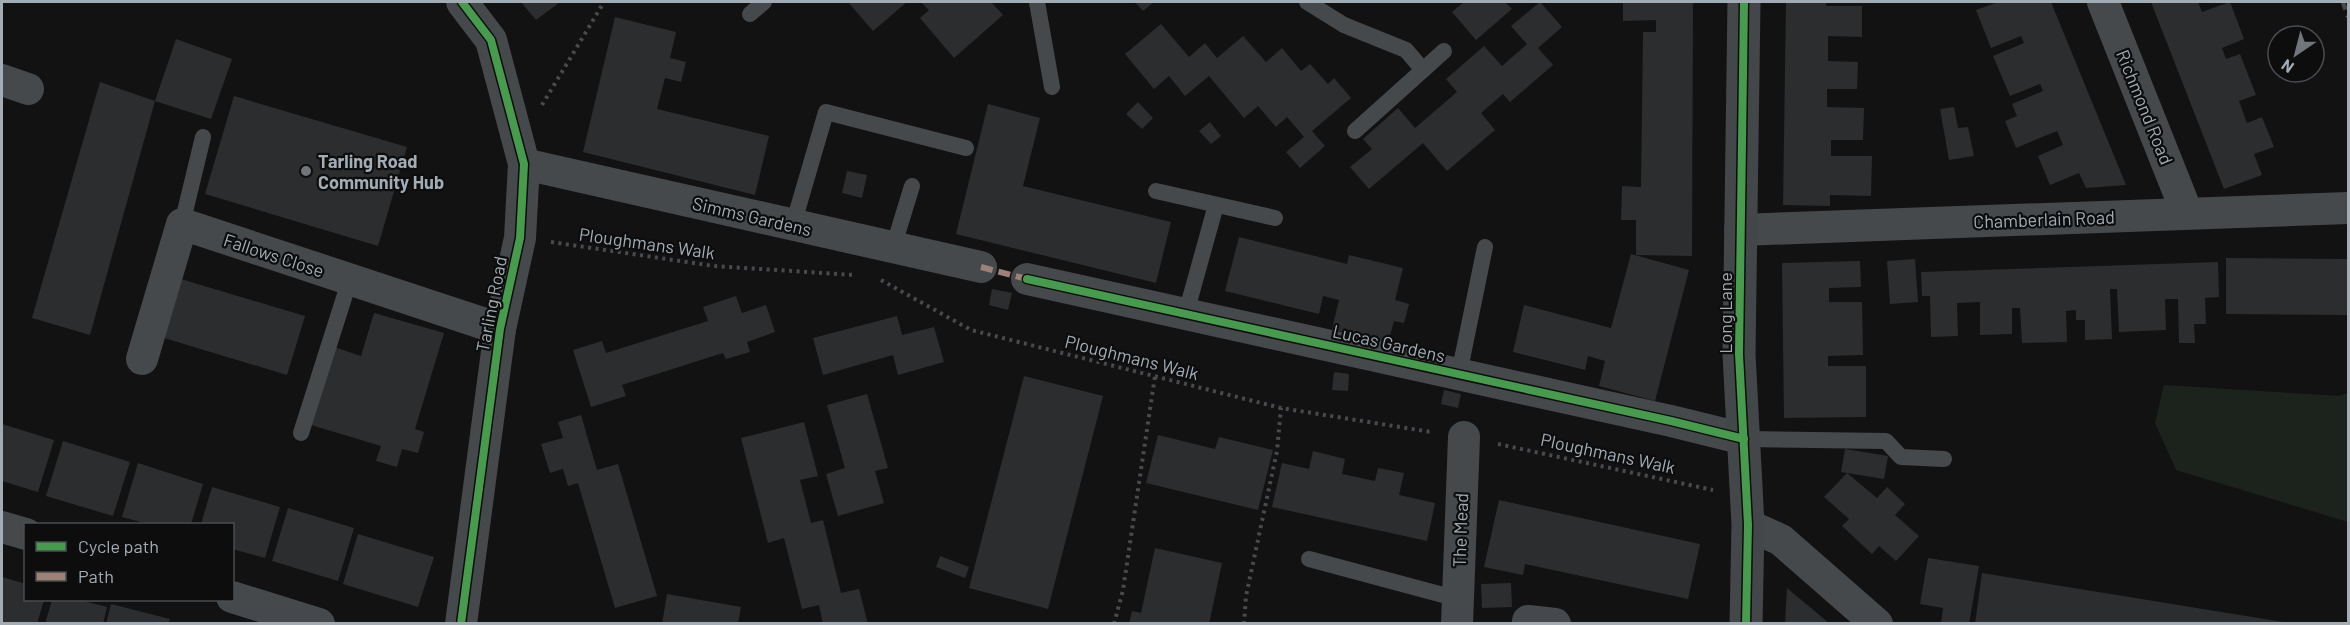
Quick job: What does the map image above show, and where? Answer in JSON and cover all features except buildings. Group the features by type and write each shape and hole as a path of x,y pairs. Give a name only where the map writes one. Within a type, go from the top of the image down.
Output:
{"street":[{"name":"Tarling Road","path":"461,624 500,329 520,238 521,154 491,40 462,2"},
{"name":"Long Lane","path":"1744,2 1739,354 1747,511 1746,624"},
{"name":"Richmond Road","path":"2103,2 2187,213"},
{"name":"Simms Gardens","path":"521,154 793,225 981,267"},
{"name":"Chamberlain Road","path":"1740,230 2348,208"},
{"name":"Fallows Close","path":"182,224 500,329"},
{"path":"142,359 182,224"},
{"name":"Lucas Gardens","path":"1027,279 1671,421 1744,440"},
{"name":"The Mead","path":"1457,611 1464,437"},
{"path":"1747,511 1876,624"},
{"path":"2,527 24,533"},
{"path":"234,598 319,624"}],"lane":[{"path":"750,14 764,2"},
{"path":"1037,2 1052,87"},
{"path":"1307,2 1344,25 1406,50 1423,70"},
{"path":"1355,131 1444,51"},
{"path":"793,225 826,112 966,148"},
{"path":"182,224 203,137"},
{"path":"893,248 912,186"},
{"path":"1156,191 1275,218"},
{"path":"1186,313 1216,204"},
{"path":"1459,374 1485,247"},
{"path":"301,433 350,279"},
{"path":"1744,440 1886,441 1901,458 1944,459"},
{"path":"1309,559 1457,611"}],"path":[{"path":"521,154 604,2"},
{"path":"1114,624 1123,590 1155,376"},
{"path":"1244,624 1246,596 1277,451 1281,408"}],"shaded area":[{"path":"2164,385 2339,396 2348,393 2348,522 2176,470 2155,423"}],"railway":[{"path":"2343,2 2348,17"}],"marked path":[{"path":"981,267 1027,279"}],"cycle path":[{"path":"461,624 500,329 520,238 524,164 491,40 462,2"},
{"path":"1744,2 1739,354 1748,525 1746,624"},
{"path":"1027,279 1744,439"}],"place":[{"name":"Tarling Road Community Hub","path":"306,171"}]}
